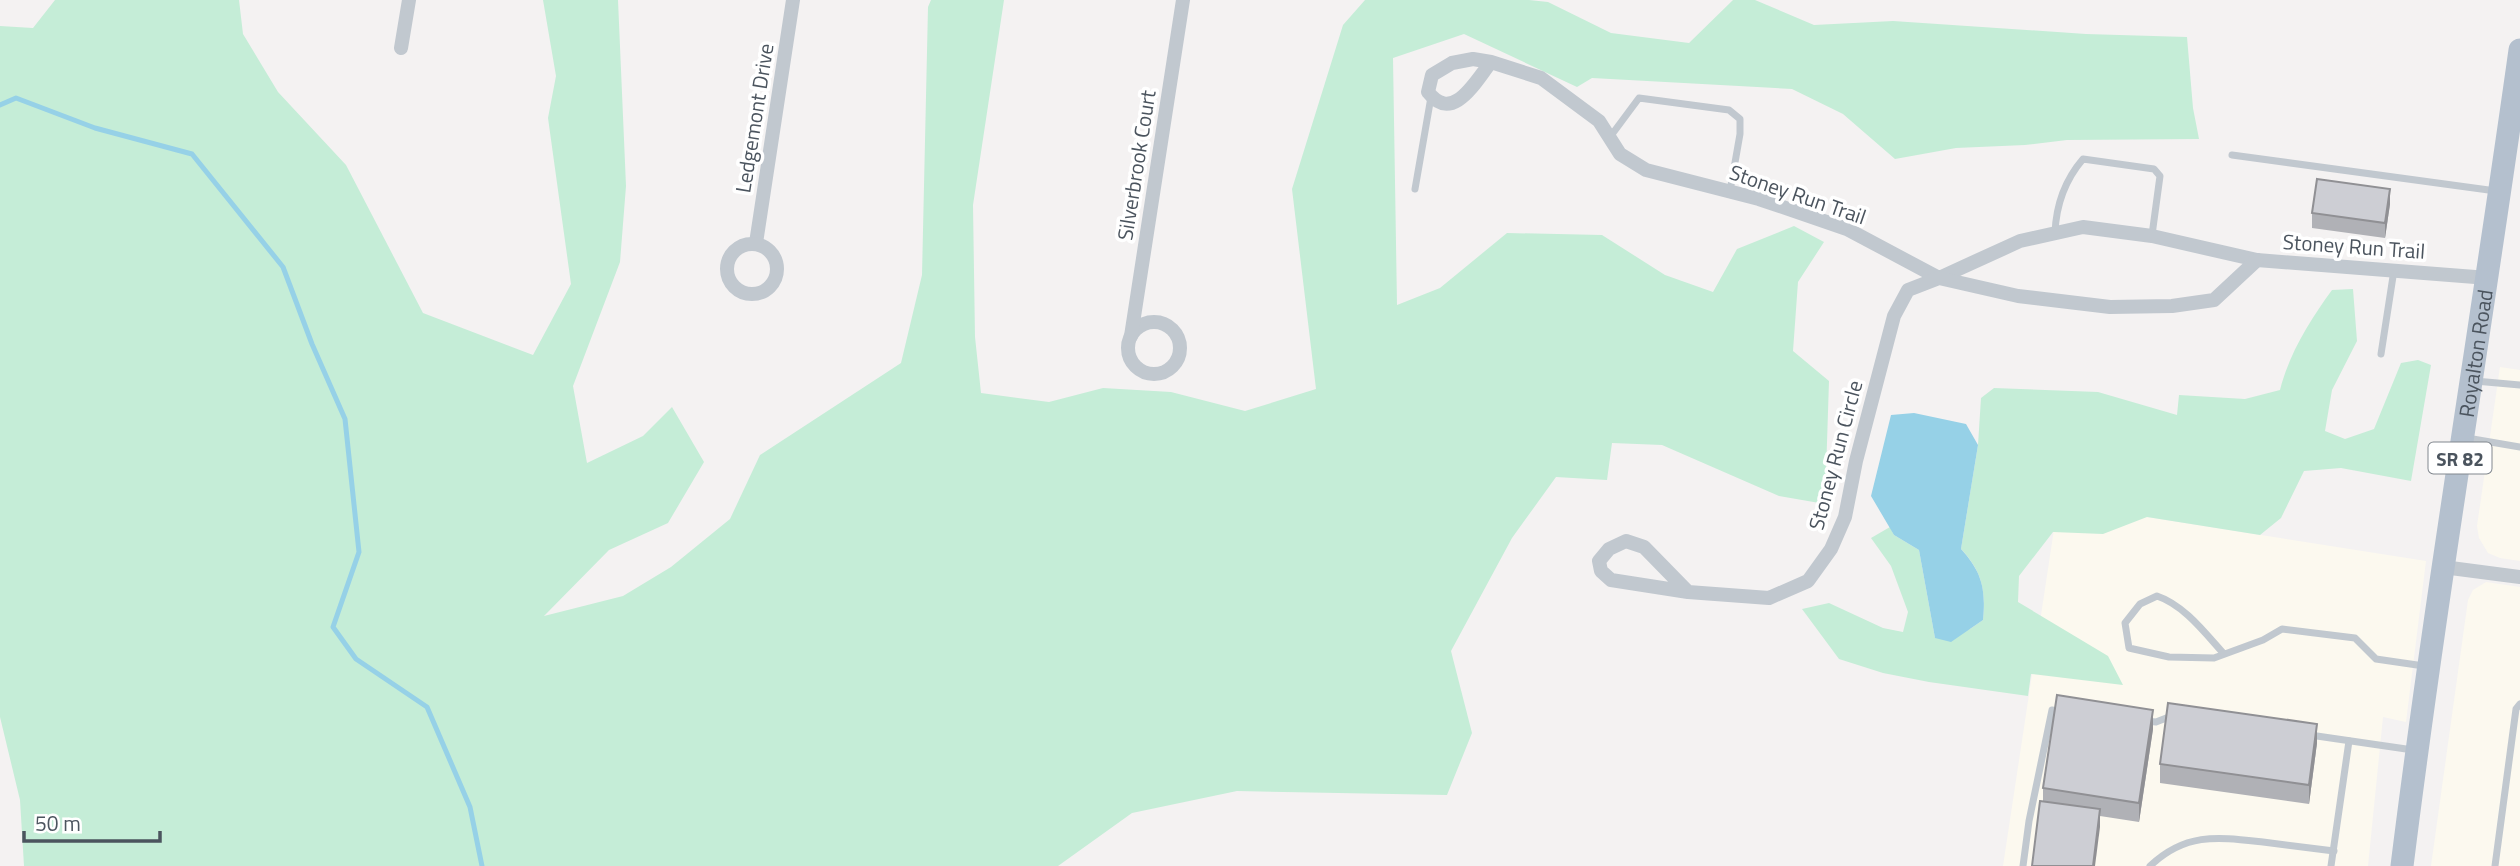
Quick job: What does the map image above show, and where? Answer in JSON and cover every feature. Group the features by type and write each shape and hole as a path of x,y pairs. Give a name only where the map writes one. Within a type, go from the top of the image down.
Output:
{"main road":[{"name":"Royalton Road","path":"2402,866 2428,667 2520,50"}],"street":[{"path":"401,48 409,0"},
{"name":"Ledgemont Drive","path":"756,243 793,0"},
{"name":"Silverbrook Court","path":"1131,336 1183,0"},
{"name":"Stoney Run Trail","path":"1431,97 1427,92 1432,75 1452,63 1473,59 1541,78 1599,121 1620,154 1646,170 1759,199 1847,229 1939,278 2020,241 2083,227 2152,236 2257,260 2488,278"},
{"path":"1431,97 1436,102 1446,104 1459,101 1491,62"},
{"path":"1939,278 2018,296 2110,307 2172,306 2214,300 2257,260"},
{"name":"Stoney Run Circle","path":"1688,592 1644,547 1626,541 1609,549 1600,562 1601,571 1612,580 1688,592 1769,598 1808,581 1831,549 1845,517 1856,461 1894,316 1908,290 1939,278"},
{"path":"2443,567 2520,577"}],"lane":[{"path":"1415,189 1431,97"},
{"path":"1609,137 1639,99 1729,110 1740,119 1730,192"},
{"path":"2232,155 2500,191"},
{"path":"2055,233 2056,215 2070,174 2083,159 2154,169 2160,176 2152,236"},
{"path":"2381,354 2394,270"},
{"path":"2472,380 2520,385"},
{"path":"2463,438 2520,447"},
{"path":"2224,654 2204,631 2170,600 2157,596 2140,604 2125,623 2129,648 2169,657 2214,658 2263,640 2282,629 2355,638 2376,659 2428,667"},
{"path":"2495,866 2516,709 2520,704"},
{"path":"2023,866 2029,821 2052,710 2078,713"},
{"path":"2130,719 2156,722 2174,715 2187,717"},
{"path":"2295,733 2416,751"},
{"path":"2332,866 2349,741"},
{"path":"2150,866 2164,853 2194,841 2218,837 2334,851"}],"shaded area":[{"path":"2500,367 2520,370 2520,561 2488,553 2479,538 2477,526"},
{"path":"2058,503 2426,561 2406,722 2383,717 2368,866 2003,866"},
{"path":"2486,582 2520,587 2520,866 2431,866 2468,600 2473,590"}],"green space":[{"path":"55,0 239,0 243,34 278,92 346,165 423,313 533,355 571,284 548,118 556,76 543,0 618,0 626,186 620,262 573,386 587,463 643,436 672,407 704,462 668,523 609,550 544,616 623,596 671,567 730,519 760,455 901,363 922,275 928,7 931,0 1004,0 973,205 975,337 981,393 1049,402 1103,388 1171,392 1245,411 1316,389 1292,189 1343,25 1365,0 1548,2 1611,33 1689,43 1733,0 1755,0 1814,25 1893,21 2086,34 2187,37 2193,108 2199,139 2067,140 1956,148 1895,159 1843,114 1792,89 1592,78 1577,87 1464,34 1393,58 1397,305 1440,288 1507,233 1602,235 1665,275 1713,292 1737,249 1794,226 1824,242 1798,282 1793,351 1829,381 1825,504 1779,496 1662,445 1612,443 1607,480 1556,477 1512,538 1451,651 1472,733 1447,795 1237,791 1132,813 1058,866 24,866 20,800 0,717 0,26 33,28"},
{"path":"2353,289 2357,341 2332,390 2325,431 2345,439 2374,429 2401,363 2418,360 2431,365 2411,481 2341,468 2304,471 2281,518 2260,535 2147,517 2103,534 2053,532 2019,576 2018,602 2108,656 2123,685 2031,674 2028,696 1883,673 1839,659 1802,609 1829,603 1883,628 1903,632 1908,612 1891,566 1871,538 1890,527 1894,535 1919,550 1935,638 1970,629 1983,620 1984,609 1983,590 1978,573 1961,549 1978,445 1981,398 1994,388 2098,392 2177,415 2179,395 2245,399 2280,390 2301,338 2332,290"}],"water":[{"path":"1914,413 1966,424 1978,445 1961,549 1974,565 1981,582 1984,599 1983,620 1951,642 1935,638 1919,550 1894,535 1871,496 1891,415"}],"building":[{"path":"2317,179 2390,189 2385,223 2312,213"},
{"path":"2057,695 2153,710 2139,803 2043,788"},
{"path":"2168,703 2317,724 2309,785 2160,764"},
{"path":"2040,801 2100,809 2093,866 2032,866"}],"waterway":[{"path":"0,105 16,98 95,128 192,154 283,267 312,344 345,419 359,552 333,627 356,659 427,707 470,807 482,866"}]}
